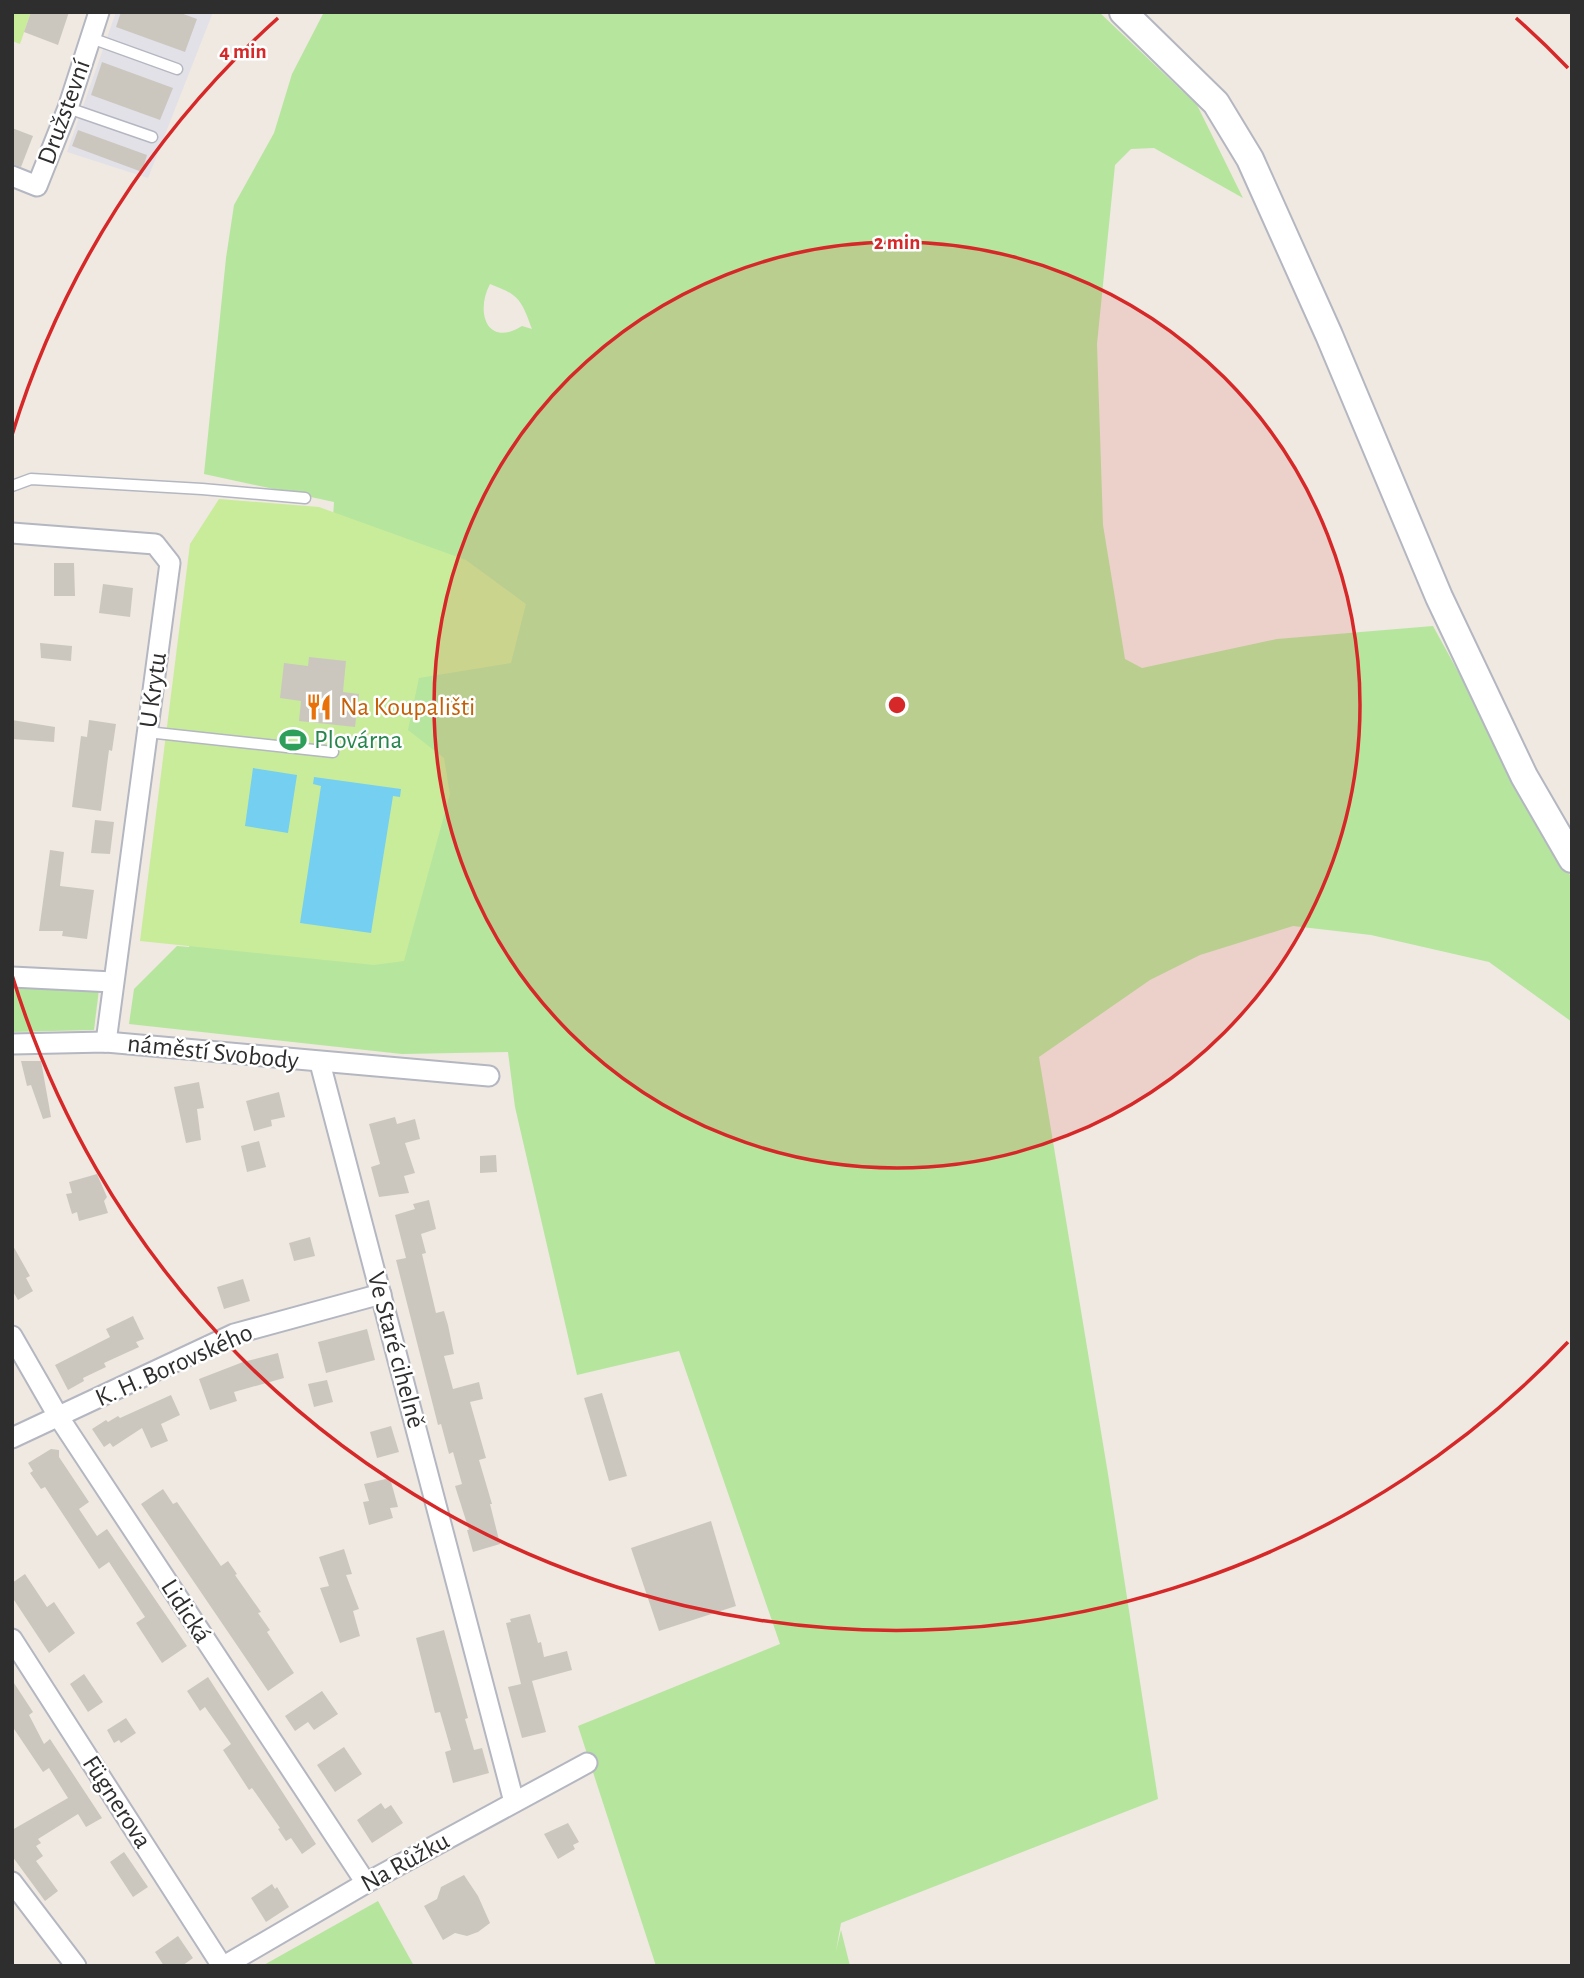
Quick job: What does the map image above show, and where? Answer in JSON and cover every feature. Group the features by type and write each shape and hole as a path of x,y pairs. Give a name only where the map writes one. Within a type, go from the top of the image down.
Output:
{"street":[{"name":"Družstevní","path":"12,176 37,186 68,107 99,12"},
{"path":"1123,12 1216,103 1250,159 1329,334 1439,597 1524,776 1572,859"},
{"name":"U Krytu","path":"12,533 155,544 170,563 113,982"},
{"path":"12,977 113,982"},
{"name":"náměstí Svobody","path":"106,1042 113,982"},
{"name":"náměstí Svobody","path":"12,1044 106,1042 320,1063"},
{"path":"320,1063 489,1076"},
{"name":"Ve Staré cihelně","path":"320,1063 514,1802"},
{"name":"K. H. Borovského","path":"12,1438 233,1334 381,1294"},
{"name":"Lidická","path":"12,1336 58,1416 366,1884"},
{"name":"Fügnerova","path":"12,1639 223,1966"},
{"name":"Na Růžku","path":"223,1966 587,1763"},
{"path":"12,1882 75,1966"}],"lane":[{"path":"91,38 177,69"},
{"path":"68,107 152,137"},
{"path":"12,486 31,480 202,489 305,498"},
{"path":"147,732 332,752"}],"shaded area":[{"path":"116,12 213,12 148,178 67,152"}],"green space":[{"path":"12,12 31,12 20,44 12,41"},
{"path":"324,12 1099,12 1197,105 1243,198 1154,148 1131,149 1115,165 1097,344 1103,525 1125,659 1142,668 1277,639 1433,626 1572,879 1572,1022 1489,962 1371,935 1293,926 1200,955 1150,980 1039,1057 1158,1799 841,1923 836,1951 841,1930 850,1966 656,1966 578,1726 780,1644 679,1351 577,1375 515,1107 508,1052 402,1054 129,1024 134,989 177,946 189,947 327,616 334,502 204,474 234,205 274,133 292,74","holes":["490,284 518,299 532,329 522,326 500,333 487,324 484,315 486,295"]},
{"name":"Plovárna","path":"219,499 319,507 466,560 526,604 511,663 419,678 408,730 444,758 450,794 404,961 374,965 140,941 190,544"},
{"path":"12,986 99,989 94,1030 12,1032"},
{"path":"378,1901 414,1966 262,1966"}],"water":[{"path":"253,768 297,775 288,833 245,826"},
{"path":"314,777 401,789 400,797 393,796 371,933 300,923 321,786 313,784"}],"building":[{"path":"31,12 69,12 58,45 24,32"},
{"path":"121,12 178,12 197,19 185,52 116,27"},
{"path":"102,62 173,88 160,120 91,95"},
{"path":"12,128 33,136 21,167 12,164"},
{"path":"78,130 147,155 142,172 72,146"},
{"path":"54,563 74,563 75,596 54,596"},
{"path":"103,584 133,588 130,617 99,613"},
{"path":"40,643 72,646 71,661 41,658"},
{"path":"309,657 346,661 343,692 359,694 355,727 299,721 301,701 280,698 284,663 308,666"},
{"path":"12,720 55,727 54,742 12,739"},
{"path":"89,720 116,724 112,751 109,750 101,811 72,807 81,736 87,737"},
{"path":"95,820 114,822 110,854 91,853"},
{"path":"50,850 64,852 60,886 94,890 87,939 62,936 63,931 39,931"},
{"path":"21,1061 41,1061 51,1117 43,1119 31,1085 27,1086"},
{"path":"199,1082 204,1108 197,1109 201,1140 186,1143 174,1087"},
{"path":"279,1092 285,1117 271,1120 272,1126 254,1131 246,1101"},
{"path":"395,1117 397,1124 415,1119 420,1139 405,1143 415,1173 404,1176 409,1193 379,1197 371,1167 380,1164 369,1124"},
{"path":"259,1141 266,1167 247,1172 241,1146"},
{"path":"496,1155 497,1172 480,1173 480,1156"},
{"path":"97,1174 107,1197 104,1201 108,1213 79,1221 77,1212 72,1214 66,1194 72,1193 69,1182"},
{"path":"429,1200 436,1229 421,1234 426,1253 422,1254 436,1313 444,1311 448,1325 454,1354 444,1356 453,1389 479,1382 483,1399 470,1402 486,1458 479,1460 500,1544 473,1552 455,1486 462,1484 453,1452 449,1454 441,1424 438,1425 396,1260 406,1258 395,1215 415,1209 413,1204"},
{"path":"310,1237 315,1256 294,1261 289,1243"},
{"path":"12,1244 30,1276 26,1278 33,1291 18,1300 12,1290"},
{"path":"243,1279 250,1301 224,1309 217,1287"},
{"path":"133,1316 144,1339 136,1342 139,1347 104,1363 106,1367 83,1378 84,1381 68,1390 55,1365 110,1337 106,1329"},
{"path":"367,1329 375,1360 326,1373 318,1342"},
{"path":"278,1353 284,1378 234,1392 237,1401 210,1410 199,1379 243,1362"},
{"path":"327,1380 333,1402 314,1407 308,1384"},
{"path":"602,1393 627,1476 609,1481 584,1398"},
{"path":"171,1395 180,1415 161,1424 168,1441 151,1448 142,1428 113,1447 110,1443 104,1447 92,1429 106,1420 108,1422 118,1416 120,1418"},
{"path":"391,1426 399,1452 377,1458 370,1432"},
{"path":"51,1449 59,1450 59,1457 89,1502 79,1509 97,1536 107,1529 187,1646 162,1663 136,1623 145,1617 109,1562 99,1569 45,1487 41,1489 30,1473 33,1471 28,1463"},
{"path":"390,1478 398,1507 390,1508 393,1518 369,1525 363,1502 369,1501 364,1484"},
{"path":"163,1489 173,1504 177,1502 221,1566 228,1561 261,1612 258,1613 270,1630 267,1632 294,1673 268,1691 141,1504"},
{"path":"711,1521 736,1606 659,1631 631,1548"},
{"path":"344,1549 352,1574 346,1575 359,1609 353,1611 360,1636 340,1643 320,1588 329,1586 319,1557"},
{"path":"25,1574 47,1607 54,1602 75,1633 49,1653 12,1597 12,1583"},
{"path":"530,1614 544,1657 567,1651 572,1670 532,1681 546,1732 522,1738 508,1687 521,1684 506,1623 511,1622 510,1619"},
{"path":"444,1630 474,1750 482,1748 489,1773 453,1783 445,1752 451,1750 440,1712 435,1713 416,1638"},
{"path":"84,1674 103,1702 88,1712 70,1684"},
{"path":"208,1677 316,1844 302,1854 291,1838 286,1841 252,1788 249,1790 223,1750 231,1744 205,1707 200,1711 187,1691"},
{"path":"12,1680 33,1712 29,1715 44,1744 50,1739 102,1818 86,1827 78,1814 38,1839 41,1843 36,1846 43,1856 36,1861 58,1891 45,1901 12,1856 12,1830 68,1798 49,1768 43,1772 12,1726"},
{"path":"322,1691 338,1714 314,1730 308,1722 295,1731 285,1716"},
{"path":"126,1718 136,1733 121,1743 119,1740 114,1743 107,1730"},
{"path":"344,1747 362,1774 335,1792 317,1765"},
{"path":"381,1803 385,1809 391,1805 403,1823 372,1843 357,1820"},
{"path":"568,1823 579,1842 573,1845 575,1849 558,1859 544,1834"},
{"path":"124,1852 148,1887 133,1897 110,1862"},
{"path":"464,1875 478,1896 490,1923 467,1936 455,1933 443,1940 424,1906 437,1899 441,1887"},
{"path":"272,1884 275,1889 277,1887 289,1907 266,1922 251,1898"},
{"path":"178,1936 193,1958 182,1966 164,1966 155,1952"}],"place":[{"name":"Na Koupališti","path":"319,707"},
{"name":"Plovárna","path":"293,740"}]}
